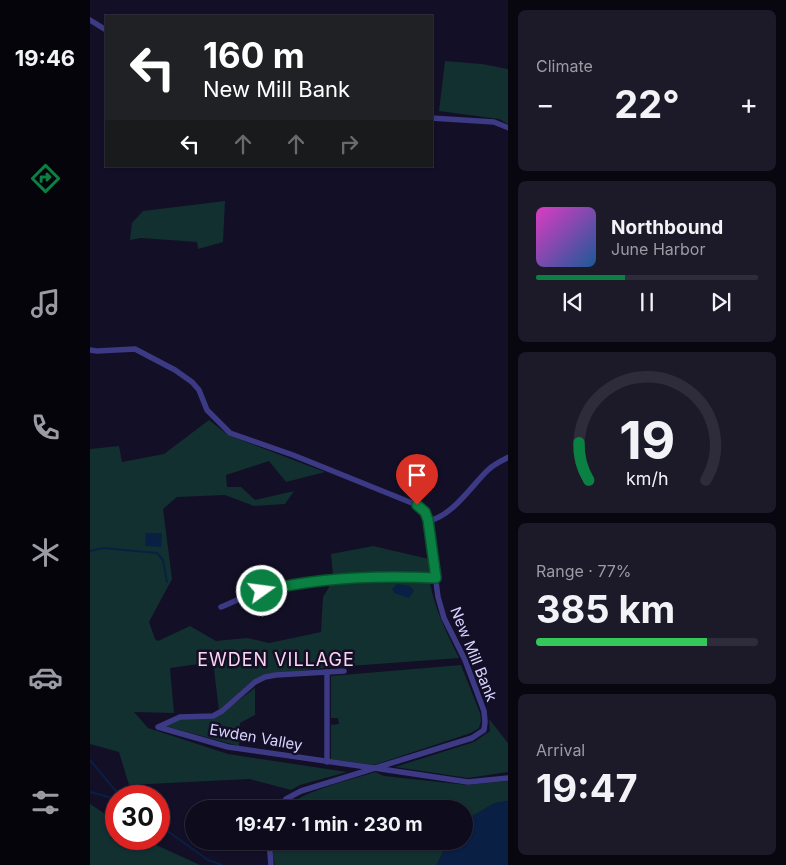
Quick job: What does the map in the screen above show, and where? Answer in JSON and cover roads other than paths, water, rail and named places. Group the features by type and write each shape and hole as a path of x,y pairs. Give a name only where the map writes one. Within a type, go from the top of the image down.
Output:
{"street":[{"path":"90,20 105,29"},
{"path":"433,118 494,122 508,128"},
{"path":"90,350 135,349 148,355 192,382 198,390 207,410 230,432 417,505 425,512 428,520 436,519 455,505 489,469 508,457"},
{"name":"New Mill Bank","path":"285,800 301,791 472,738 484,730 484,711 465,660 444,618 438,597 428,520"},
{"path":"221,607 252,594 283,586 325,579 407,576 436,578"},
{"name":"Ewden Valley","path":"344,671 265,677 213,716 180,717 158,727 228,747 327,762 468,782 508,778"},
{"path":"327,672 327,762"},
{"path":"269,850 271,865"}],"water":[{"path":"146,533 162,533 161,547 145,546"},
{"path":"397,584 410,586 414,591 409,598 394,593 392,589"},
{"path":"508,801 508,865 437,865 444,850 473,850 473,816 495,803"}],"waterway":[{"path":"90,551 103,548 157,553 163,560 167,582"},
{"path":"90,760 111,785"},
{"path":"90,792 105,796"},
{"path":"170,833 208,860 222,865"}],"district":[{"name":"EWDEN VILLAGE","path":"276,659"}]}
